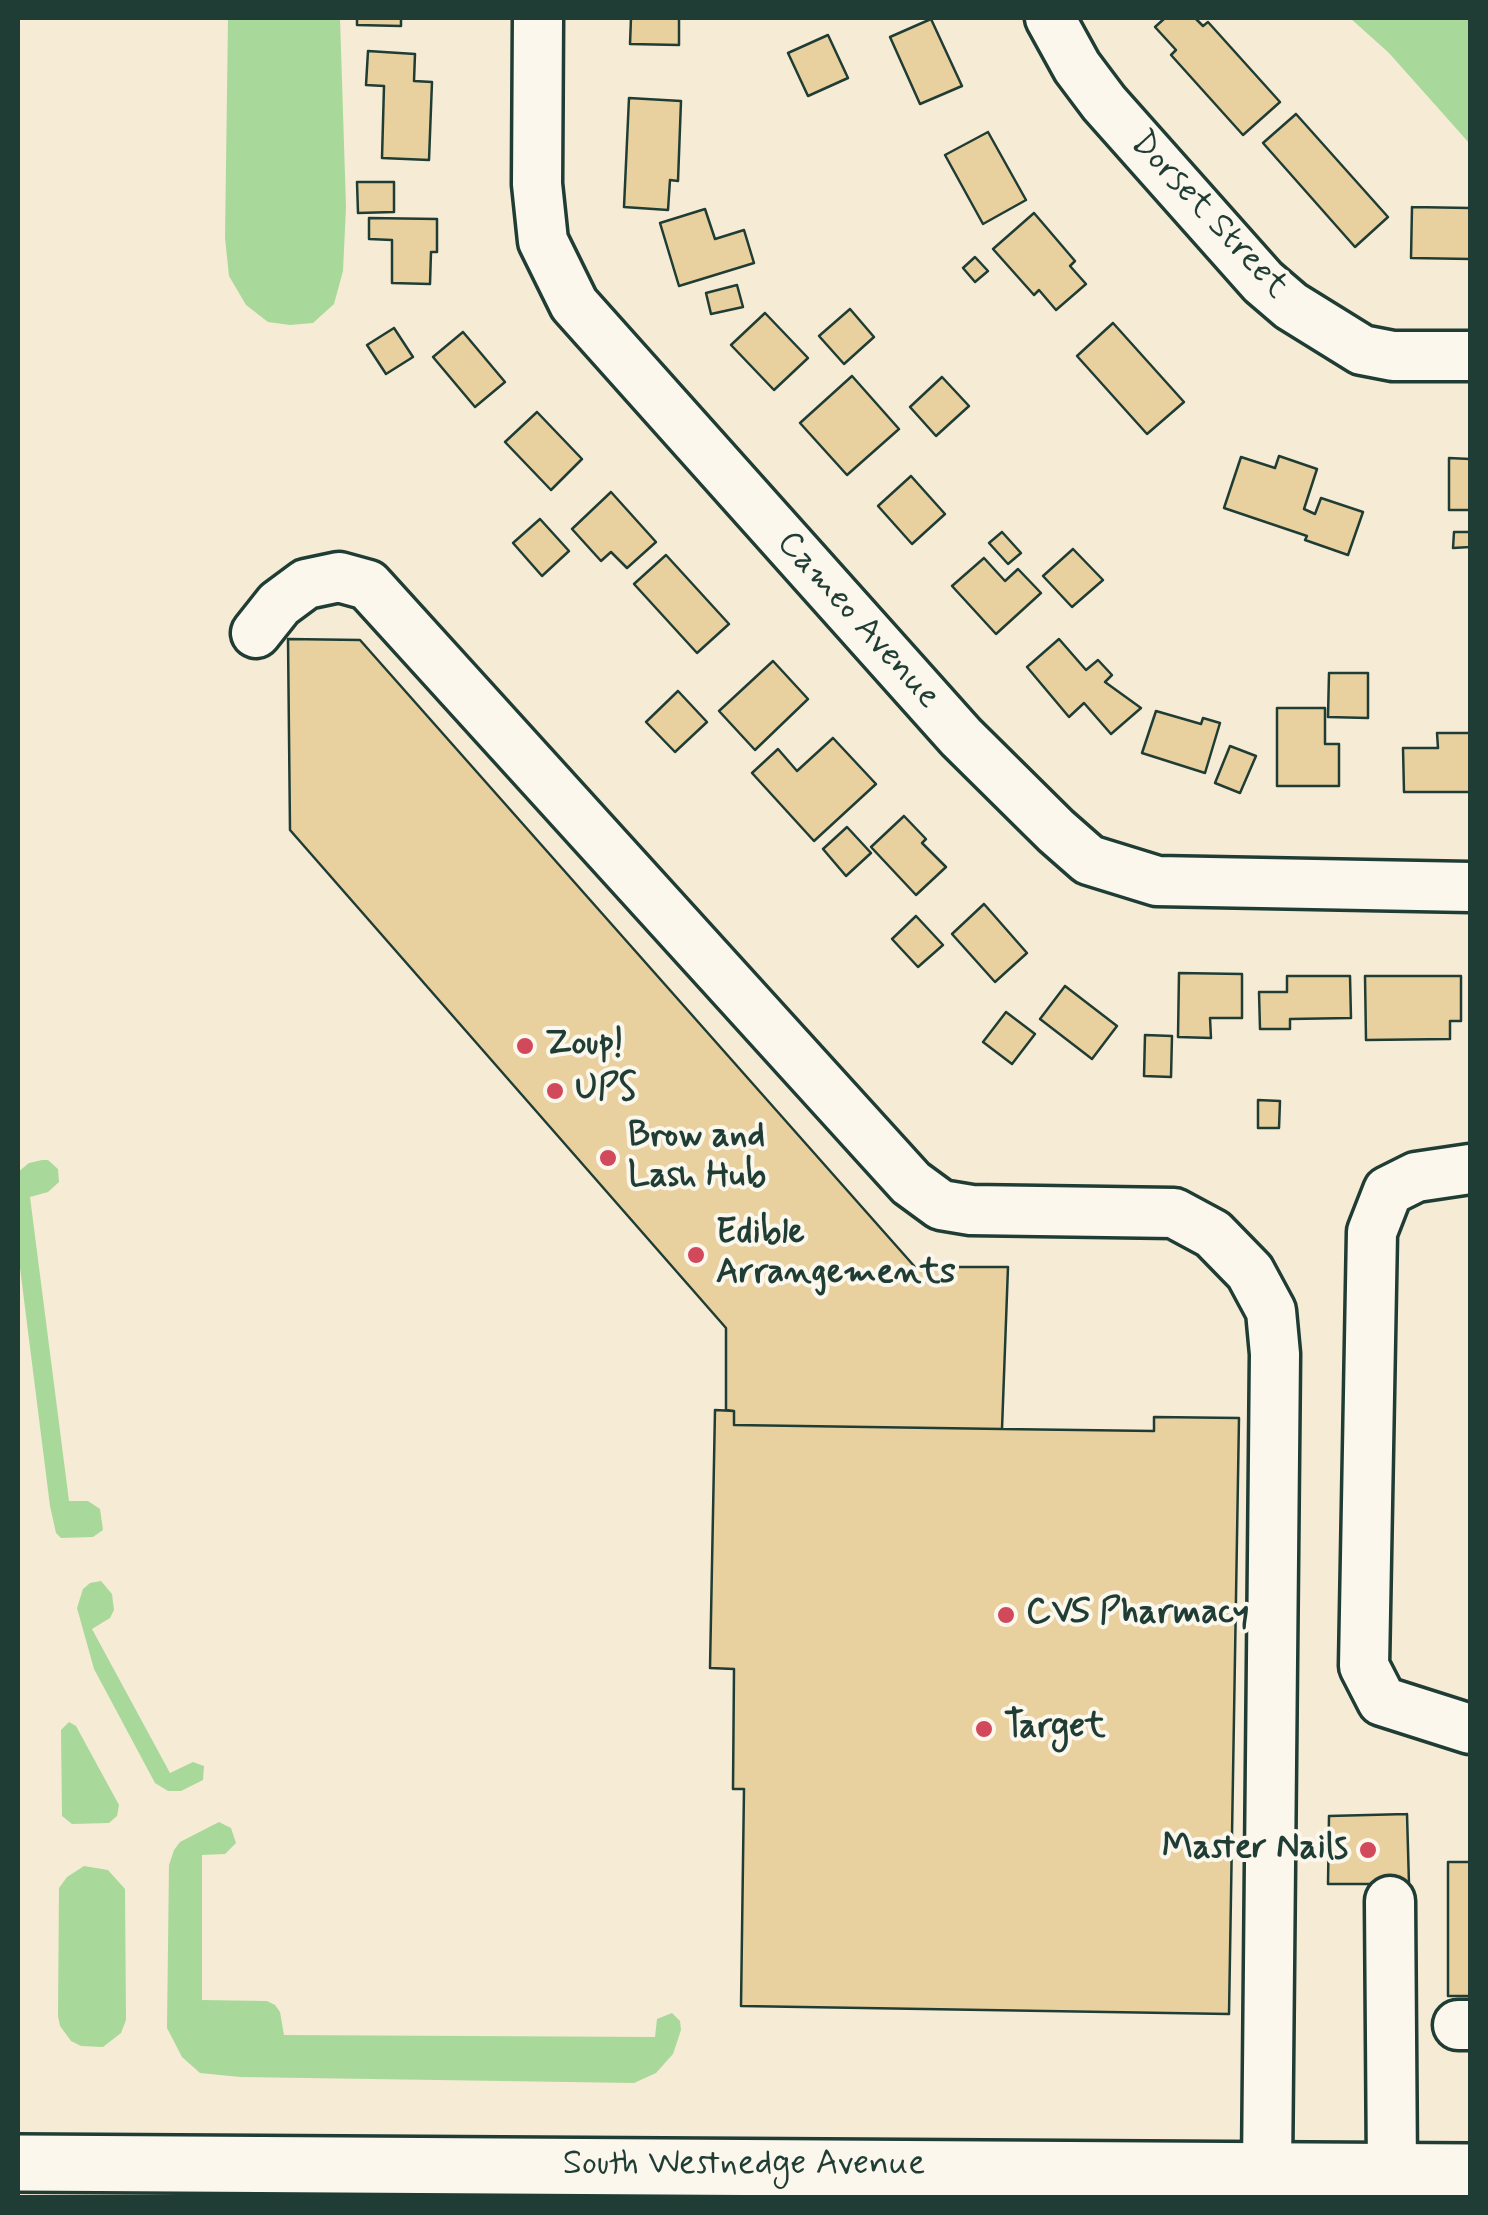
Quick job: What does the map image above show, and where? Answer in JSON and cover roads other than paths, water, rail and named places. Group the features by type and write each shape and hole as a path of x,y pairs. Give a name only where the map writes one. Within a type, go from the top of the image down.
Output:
{"main road":[{"name":"South Westnedge Avenue","path":"18,2163 1470,2172"}],"street":[{"name":"Cameo Avenue","path":"538,18 536,184 544,241 574,304 961,737 1056,831 1089,860 1156,882 1470,887"},
{"name":"Dorset Street","path":"1050,18 1077,67 1104,103 1263,282 1291,306 1362,350 1393,356 1470,356"},
{"path":"256,633 279,604 306,584 338,577 368,585 911,1184 941,1205 970,1210 1174,1213 1213,1234 1250,1272 1271,1311 1276,1354 1267,2170"},
{"path":"1470,1169 1416,1177 1388,1191 1372,1232 1364,1666 1382,1701 1470,1729"},
{"path":"1390,1902 1392,2171"}],"place":[{"name":"Zoup!","path":"525,1046"},
{"name":"UPS","path":"555,1091"},
{"name":"Brow and Lash Hub","path":"608,1158"},
{"name":"Edible Arrangements","path":"696,1255"},
{"name":"CVS Pharmacy","path":"1006,1615"},
{"name":"Target","path":"984,1729"},
{"name":"Master Nails","path":"1368,1850"}]}
